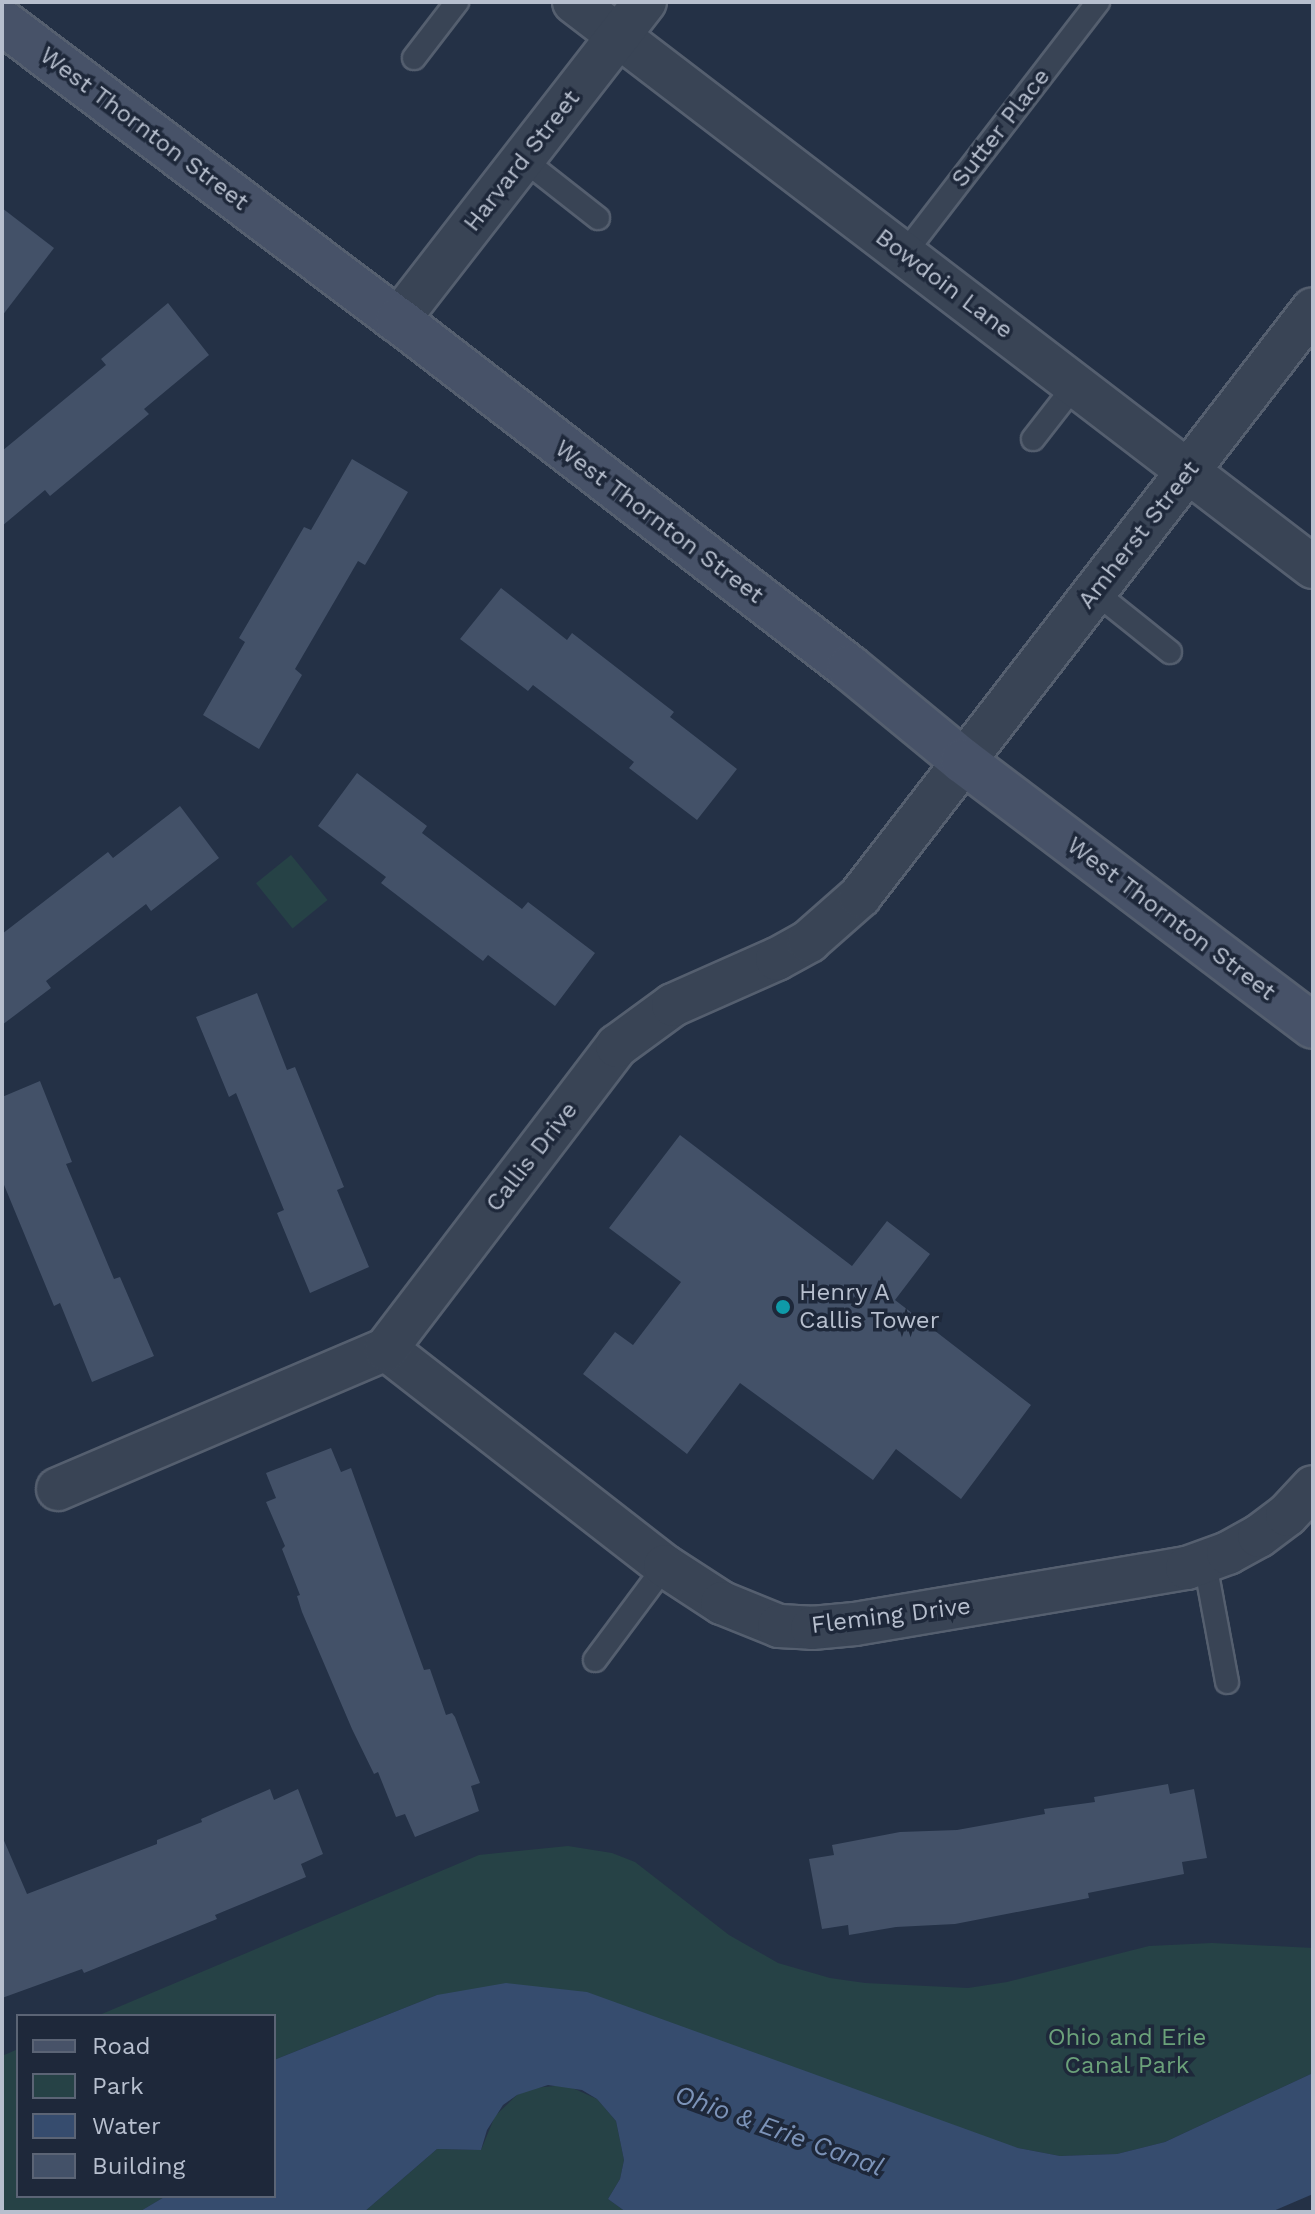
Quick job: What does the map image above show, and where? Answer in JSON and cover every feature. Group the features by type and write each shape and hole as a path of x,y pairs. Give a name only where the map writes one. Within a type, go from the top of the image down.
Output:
{"main road":[{"name":"West Thornton Street","path":"2,22 398,320 850,668 963,761 1313,1026"}],"street":[{"name":"Bowdoin Lane","path":"574,2 1313,567"},
{"name":"Harvard Street","path":"398,320 645,2"},
{"name":"Amherst Street","path":"963,761 1313,309"},
{"name":"Callis Drive","path":"58,1489 386,1349 617,1046 673,1005 777,959 836,920 860,896 963,761"},
{"name":"Fleming Drive","path":"386,1349 665,1566 722,1603 779,1626 812,1628 1104,1585 1205,1563 1259,1536 1287,1515 1313,1487"}],"lane":[{"path":"414,58 457,2"},
{"name":"Sutter Place","path":"904,254 1098,2"},
{"path":"524,160 598,218"},
{"path":"1033,439 1075,385"},
{"path":"1095,592 1170,652"},
{"path":"1205,1563 1227,1682"},
{"path":"595,1660 665,1566"}],"green space":[{"path":"291,855 328,900 293,928 256,883"},
{"name":"Ohio and Erie Canal Park","path":"568,1846 612,1853 635,1862 729,1935 778,1963 830,1978 865,1983 968,1988 1007,1982 1149,1946 1212,1943 1313,1948 1313,2073 1165,2142 1117,2154 1060,2156 1018,2148 437,1995 276,2059 276,2014 102,2014 479,1855"},
{"path":"16,2050 16,2198 163,2198 139,2212 6,2212 2,2209 2,2056"},
{"path":"566,2085 597,2099 616,2121 624,2160 620,2179 608,2199 626,2212 364,2212 437,2149 481,2150 495,2116 517,2095 533,2088"}],"water":[{"name":"Ohio & Erie Canal","path":"506,1983 587,1992 1018,2148 1060,2156 1117,2154 1165,2142 1313,2073 1313,2194 1271,2212 626,2212 608,2199 620,2179 624,2160 616,2121 597,2099 582,2090 548,2085 517,2095 503,2105 487,2130 481,2150 437,2149 364,2212 139,2212 163,2198 276,2198 276,2059 437,1995"}],"building":[{"path":"2,208 54,248 2,316"},
{"path":"168,303 209,355 144,409 149,414 50,496 45,490 2,526 2,451 106,365 101,359"},
{"path":"352,459 408,492 365,565 358,561 295,669 302,675 259,749 203,715 245,642 239,638 304,527 311,530"},
{"path":"501,588 567,640 572,633 674,712 670,717 737,769 697,820 629,768 634,762 533,685 528,691 460,639"},
{"path":"357,773 427,826 422,833 522,909 528,902 595,953 555,1006 488,955 483,961 381,883 386,877 318,826"},
{"path":"180,806 219,858 151,911 146,904 46,981 51,988 2,1025 2,934 108,852 113,858"},
{"path":"257,993 287,1070 295,1067 344,1187 337,1190 369,1267 310,1293 277,1213 284,1210 236,1093 229,1097 196,1017"},
{"path":"40,1081 72,1162 66,1164 114,1279 120,1277 154,1356 92,1382 60,1303 54,1306 2,1180 2,1097"},
{"name":"Henry A Callis Tower","path":"680,1135 852,1266 887,1221 930,1254 895,1300 1031,1405 961,1499 896,1449 873,1480 740,1383 687,1454 583,1374 615,1332 633,1345 681,1282 609,1228"},
{"path":"331,1448 341,1472 351,1468 424,1670 430,1669 446,1715 452,1713 455,1717 480,1783 471,1786 479,1811 415,1837 405,1814 396,1817 378,1772 374,1774 352,1729 302,1612 297,1596 300,1595 282,1549 285,1546 266,1502 276,1498 266,1473"},
{"path":"1168,1784 1170,1794 1194,1789 1207,1858 1182,1862 1184,1874 1088,1893 1089,1898 955,1924 896,1927 849,1935 848,1925 822,1929 809,1859 834,1855 832,1845 900,1832 957,1830 1045,1814 1044,1809 1095,1802 1094,1797"},
{"path":"270,1789 274,1800 298,1789 323,1854 301,1864 306,1877 215,1915 217,1919 84,1973 82,1969 2,1998 2,1836 27,1894 157,1844 157,1840"}],"place":[{"name":"Henry A Callis Tower","path":"783,1307"}]}
